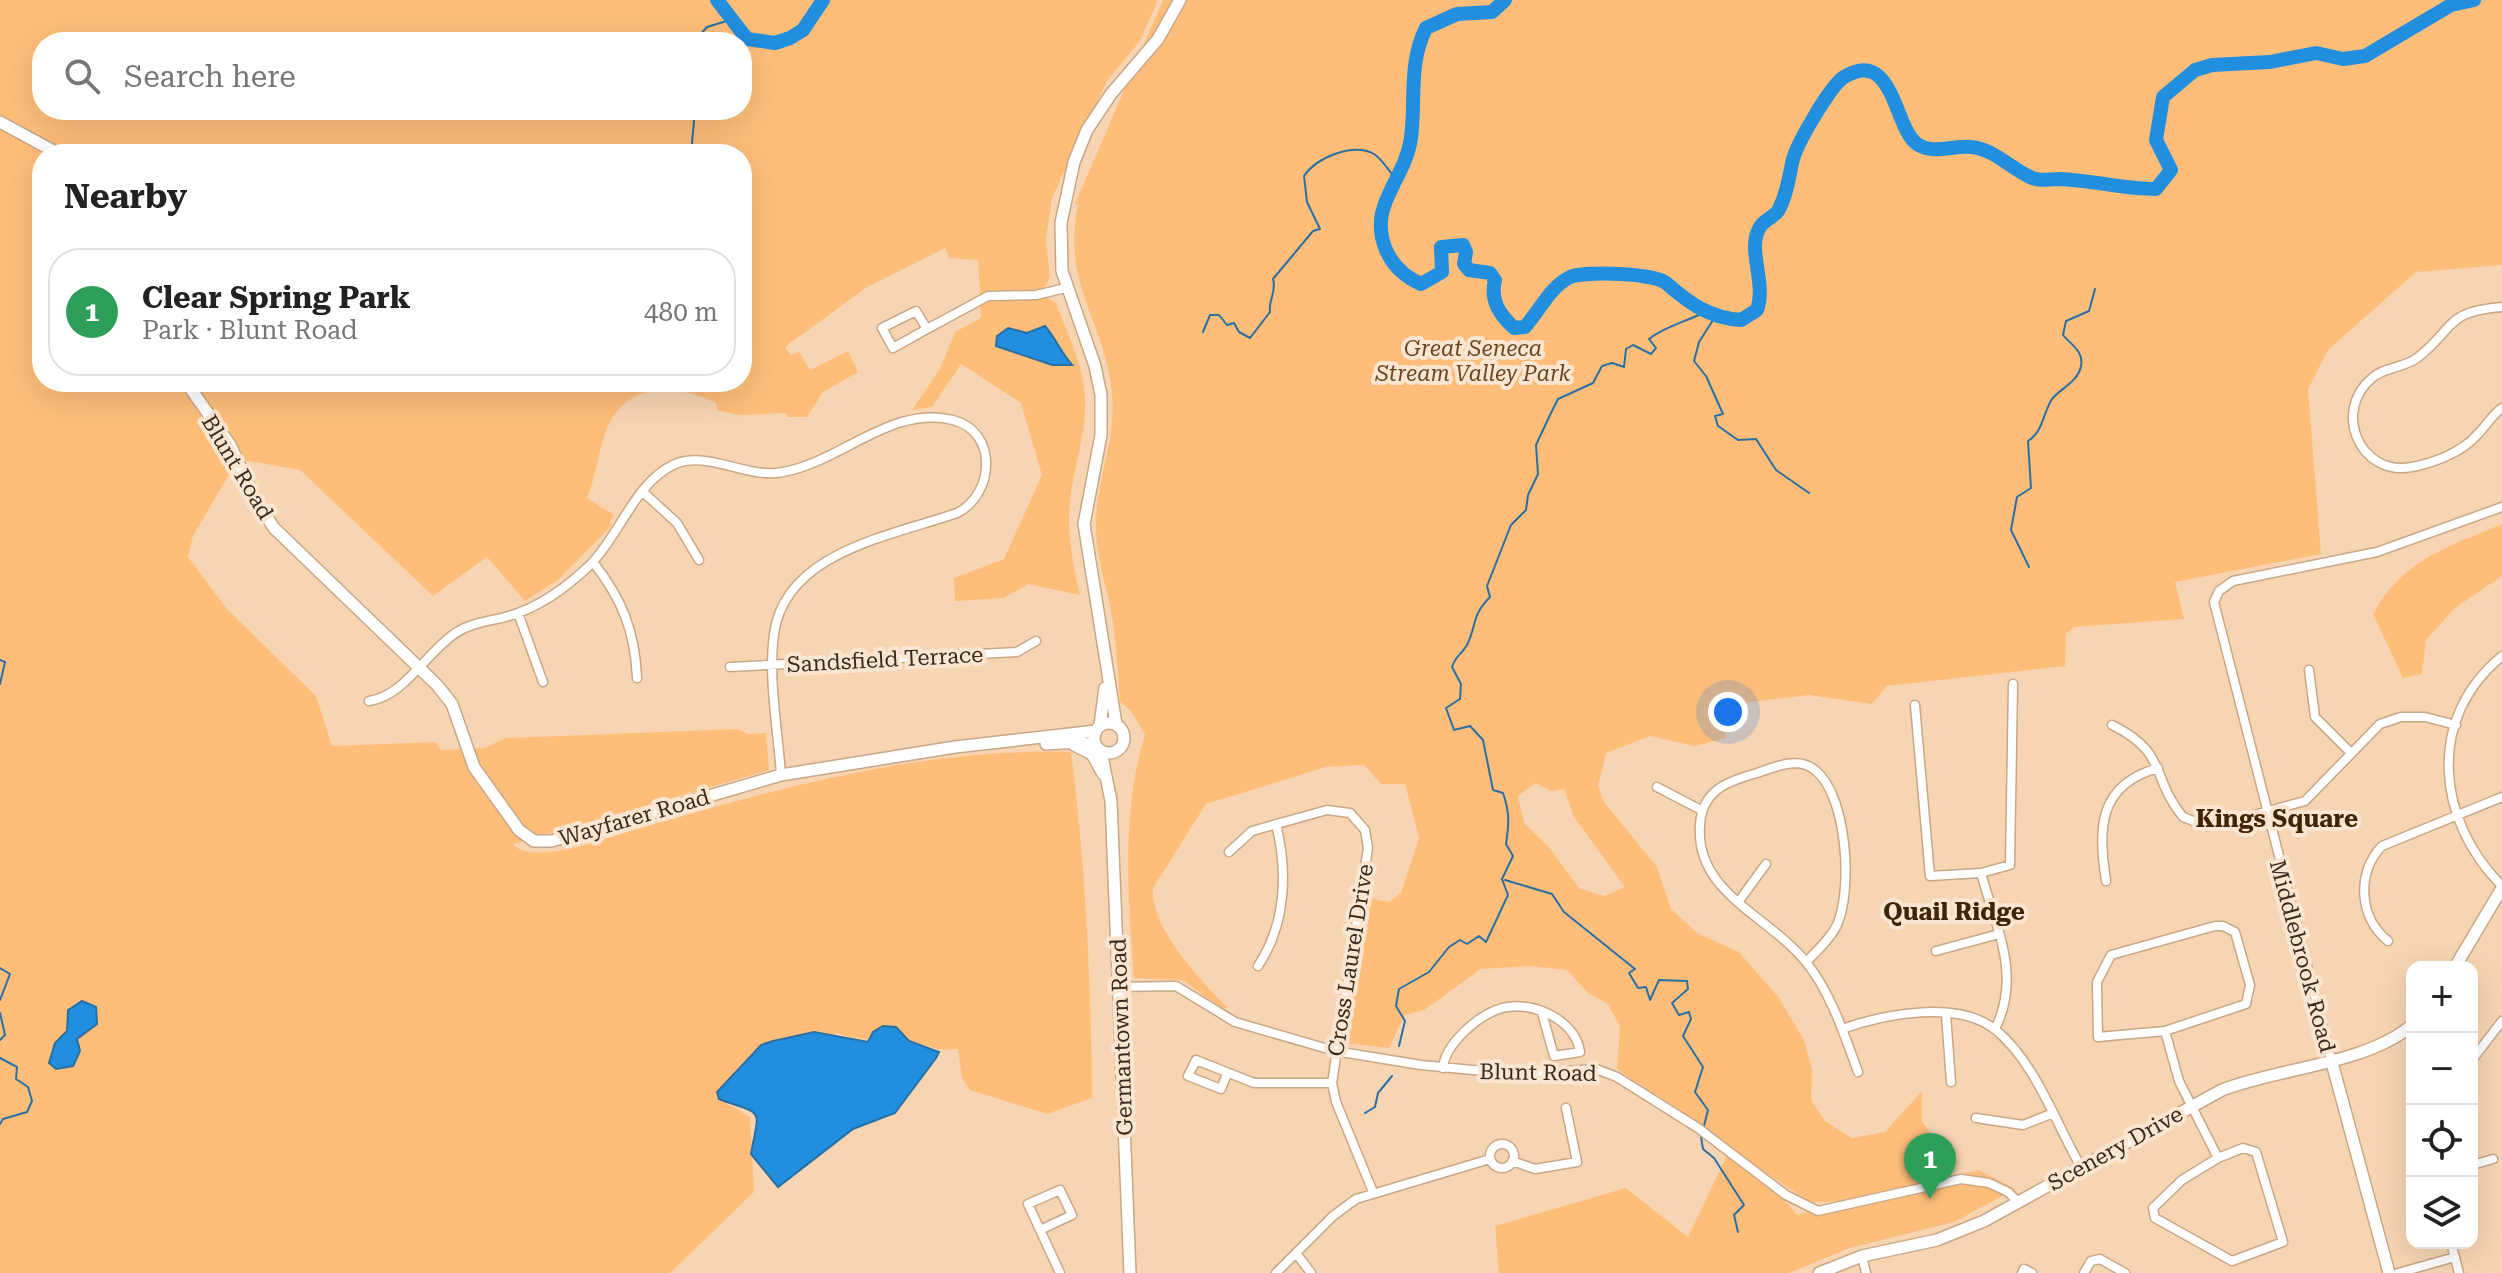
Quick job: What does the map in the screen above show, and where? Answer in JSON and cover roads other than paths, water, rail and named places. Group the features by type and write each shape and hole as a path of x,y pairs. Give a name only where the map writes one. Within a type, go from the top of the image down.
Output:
{"street":[{"path":"1107,667 1098,728 1099,748 1110,753 1119,750 1125,736 1116,724 1107,667 1084,524 1101,435 1101,395 1095,366 1066,288 1060,254 1061,223 1081,143 1111,94 1158,39 1180,0"},
{"path":"0,122 41,144"},
{"path":"927,329 916,311 882,328 893,348 988,296 1036,295 1066,288"},
{"path":"2502,307 2465,312 2449,322 2414,360 2371,378 2358,394 2352,419 2355,434 2372,459 2390,467 2408,468 2458,450 2475,438 2502,408"},
{"name":"Blunt Road","path":"193,392 230,445 263,513 296,548"},
{"path":"369,701 386,699 461,629 518,613 557,593 593,562 654,477 676,464 706,461 758,473 789,471 906,422 951,420 977,438 987,469 975,501 957,513 832,557 799,580 779,611 774,635 774,665 781,775"},
{"path":"643,492 677,523 699,560"},
{"name":"Middlebrook Road","path":"2389,1273 2266,813 2214,602 2219,591 2233,581 2377,552 2502,507"},
{"name":"Wayfarer Road","path":"296,548 418,666 452,704 464,745 492,795 519,830 534,841 551,841 589,831 781,775 1098,728"},
{"path":"593,562 615,590 628,615 636,649 637,678"},
{"path":"518,613 543,682"},
{"name":"Sandsfield Terrace","path":"730,667 1017,652 1036,641"},
{"path":"2459,961 2502,887 2472,853 2455,815 2448,771 2456,725 2475,684 2502,656"},
{"path":"2309,670 2315,717 2351,753"},
{"path":"1915,705 1930,876 1981,873 2010,865 2013,684"},
{"path":"2112,725 2137,737 2158,768 2175,807 2192,822 2221,824 2305,801 2372,729 2401,717 2425,717 2456,725"},
{"path":"1098,728 1116,724"},
{"name":"Wayfarer Road","path":"1017,742 1070,743 1099,748"},
{"path":"1070,743 1092,754 1100,766 1111,801"},
{"name":"Germantown Road","path":"1099,748 1111,801 1130,1273"},
{"name":"Germantown Road","path":"1111,801 1119,750"},
{"path":"1806,962 1831,936 1843,896 1843,825 1838,803 1824,778 1812,767 1791,763 1719,786 1701,810 1700,850 1707,871 1718,886 1767,923 1806,962 1842,1029 1858,1072"},
{"path":"2106,881 2102,823 2108,804 2130,780 2158,768"},
{"path":"1657,787 1701,810"},
{"path":"2388,941 2371,918 2365,896 2366,870 2382,846 2502,797"},
{"name":"Cross Laurel Drive","path":"1229,852 1246,834 1327,810 1343,811 1356,817 1367,838 1332,1083 1336,1102 1373,1192"},
{"path":"1258,966 1274,942 1285,869 1276,824"},
{"path":"1739,901 1766,864"},
{"path":"1981,873 2006,957 2008,995 1995,1029"},
{"path":"2215,926 2230,928 2235,932 2250,985 2246,1004 2165,1031 2098,1037 2098,973 2115,952 2215,926"},
{"path":"1936,951 1999,934"},
{"name":"Blunt Road","path":"1118,987 1176,986 1235,1022 1335,1051 1443,1068 1514,1074 1596,1069 1617,1077 1698,1128 1786,1195 1818,1211 1864,1203 1940,1181 1961,1179 1989,1183 2008,1192 2018,1202"},
{"path":"1443,1068 1447,1049 1492,1012 1518,1006 1542,1013 1575,1033 1580,1052 1554,1056 1542,1013"},
{"path":"1842,1029 1892,1016 1946,1014 1995,1029 2026,1067 2081,1167"},
{"path":"1946,1014 1951,1082"},
{"path":"2478,1052 2502,1021"},
{"name":"Scenery Drive","path":"1819,1273 1862,1256 1959,1232 2191,1106 2252,1078 2372,1047 2406,1028"},
{"path":"2165,1031 2191,1106 2218,1158"},
{"path":"1227,1074 1221,1089 1188,1076 1196,1060 1254,1083 1332,1083"},
{"path":"1490,1159 1499,1167 1512,1161 1535,1169 1577,1162 1566,1108"},
{"path":"1976,1118 2023,1125 2051,1114"},
{"path":"1490,1159 1494,1147 1505,1144 1513,1151 1512,1161"},
{"path":"2243,1148 2256,1152 2283,1242 2232,1261 2155,1218 2153,1208 2166,1193 2218,1158 2243,1148"},
{"path":"1276,1273 1333,1216 1373,1192 1490,1159"},
{"path":"2478,1163 2493,1159"},
{"path":"1040,1230 1072,1215 1060,1190 1028,1204 1040,1230 1060,1273"},
{"path":"2453,1249 2459,1273"},
{"path":"1296,1253 1311,1273"},
{"path":"1862,1256 1866,1273"},
{"path":"2398,1273 2455,1257"},
{"path":"2084,1273 2091,1261 2100,1259 2125,1273"},
{"path":"2022,1273 2024,1269 2032,1273"}],"water":[{"path":"1045,326 1072,365 1052,365 996,346 997,336 1008,328 1027,333"},
{"path":"82,1001 96,1007 97,1024 77,1039 80,1051 73,1066 56,1069 49,1063 55,1043 67,1031 68,1010"},
{"path":"883,1026 896,1027 909,1041 939,1052 936,1058 895,1113 853,1129 778,1187 751,1154 757,1120 755,1114 719,1099 717,1092 761,1045 814,1032 868,1042 873,1032"}],"waterway":[{"path":"717,0 742,32"},
{"path":"752,40 775,43 790,38 803,30 823,0"},
{"path":"1505,0 1492,12 1457,14 1426,28 1415,69 1411,138 1384,206 1381,234 1396,266 1421,284 1442,272 1441,247 1463,245 1466,252 1464,264 1469,270 1490,273 1495,280 1497,306 1514,328 1525,327 1563,281 1589,274 1634,275 1659,280 1700,308 1730,319 1741,320 1757,310 1760,288 1756,236 1764,222 1778,211 1796,151 1823,102 1844,77 1861,71 1873,73 1883,81 1909,135 1923,147 1979,148 2037,179 2156,189 2171,170 2156,140 2163,97 2195,70 2212,65 2270,62 2316,53 2343,59 2365,56 2451,5 2474,0"},
{"path":"703,32 707,27 730,20"},
{"path":"692,144 694,120"},
{"path":"1203,332 1210,315 1219,315 1227,325 1234,323 1239,332 1250,338 1270,312 1273,279 1313,231 1320,229 1307,202 1304,176 1317,163 1346,151 1365,151 1377,156 1396,179"},
{"path":"2029,567 2011,530 2017,497 2031,488 2028,441 2040,427 2052,399 2079,372 2081,356 2063,335 2066,321 2089,311 2095,289"},
{"path":"1399,1046 1405,1021 1396,1006 1399,989 1429,972 1449,947 1460,940 1467,944 1479,936 1486,942 1508,895 1502,879 1513,856 1506,844 1508,818 1503,793 1493,790 1483,740 1470,726 1454,730 1446,708 1460,699 1461,684 1453,663 1467,645 1477,615 1490,597 1487,586 1511,525 1526,510 1528,495 1538,474 1536,445 1558,399 1593,383 1602,366 1612,363 1624,367 1626,349 1633,345 1651,354 1656,348 1649,339 1705,312"},
{"path":"1715,317 1699,342 1694,361 1706,376 1723,414 1715,416 1718,426 1738,440 1756,439 1776,470 1809,493"},
{"path":"0,660 5,662 0,684"},
{"path":"1505,880 1552,894 1564,912 1635,969 1629,973 1638,988 1646,987 1650,1000 1659,980 1687,981 1688,989 1672,1003 1679,1015 1689,1012 1691,1019 1683,1036 1703,1067 1695,1092 1708,1110 1704,1126"},
{"path":"0,968 10,974 0,1000"},
{"path":"0,1013 5,1035 0,1040"},
{"path":"0,1058 17,1067 16,1079 28,1087 32,1101 27,1112 3,1119 0,1124"},
{"path":"1365,1113 1375,1107 1378,1093 1392,1076"},
{"path":"1701,1137 1703,1149 1714,1158 1744,1205 1734,1215 1738,1232"}],"place":[{"name":"Clear Spring Park","path":"1930,1199"}],"district":[{"name":"Kings Square","path":"2277,819"},
{"name":"Quail Ridge","path":"1954,912"}],"park label":[{"name":"Great Seneca Stream Valley Park","path":"1473,360"}]}
